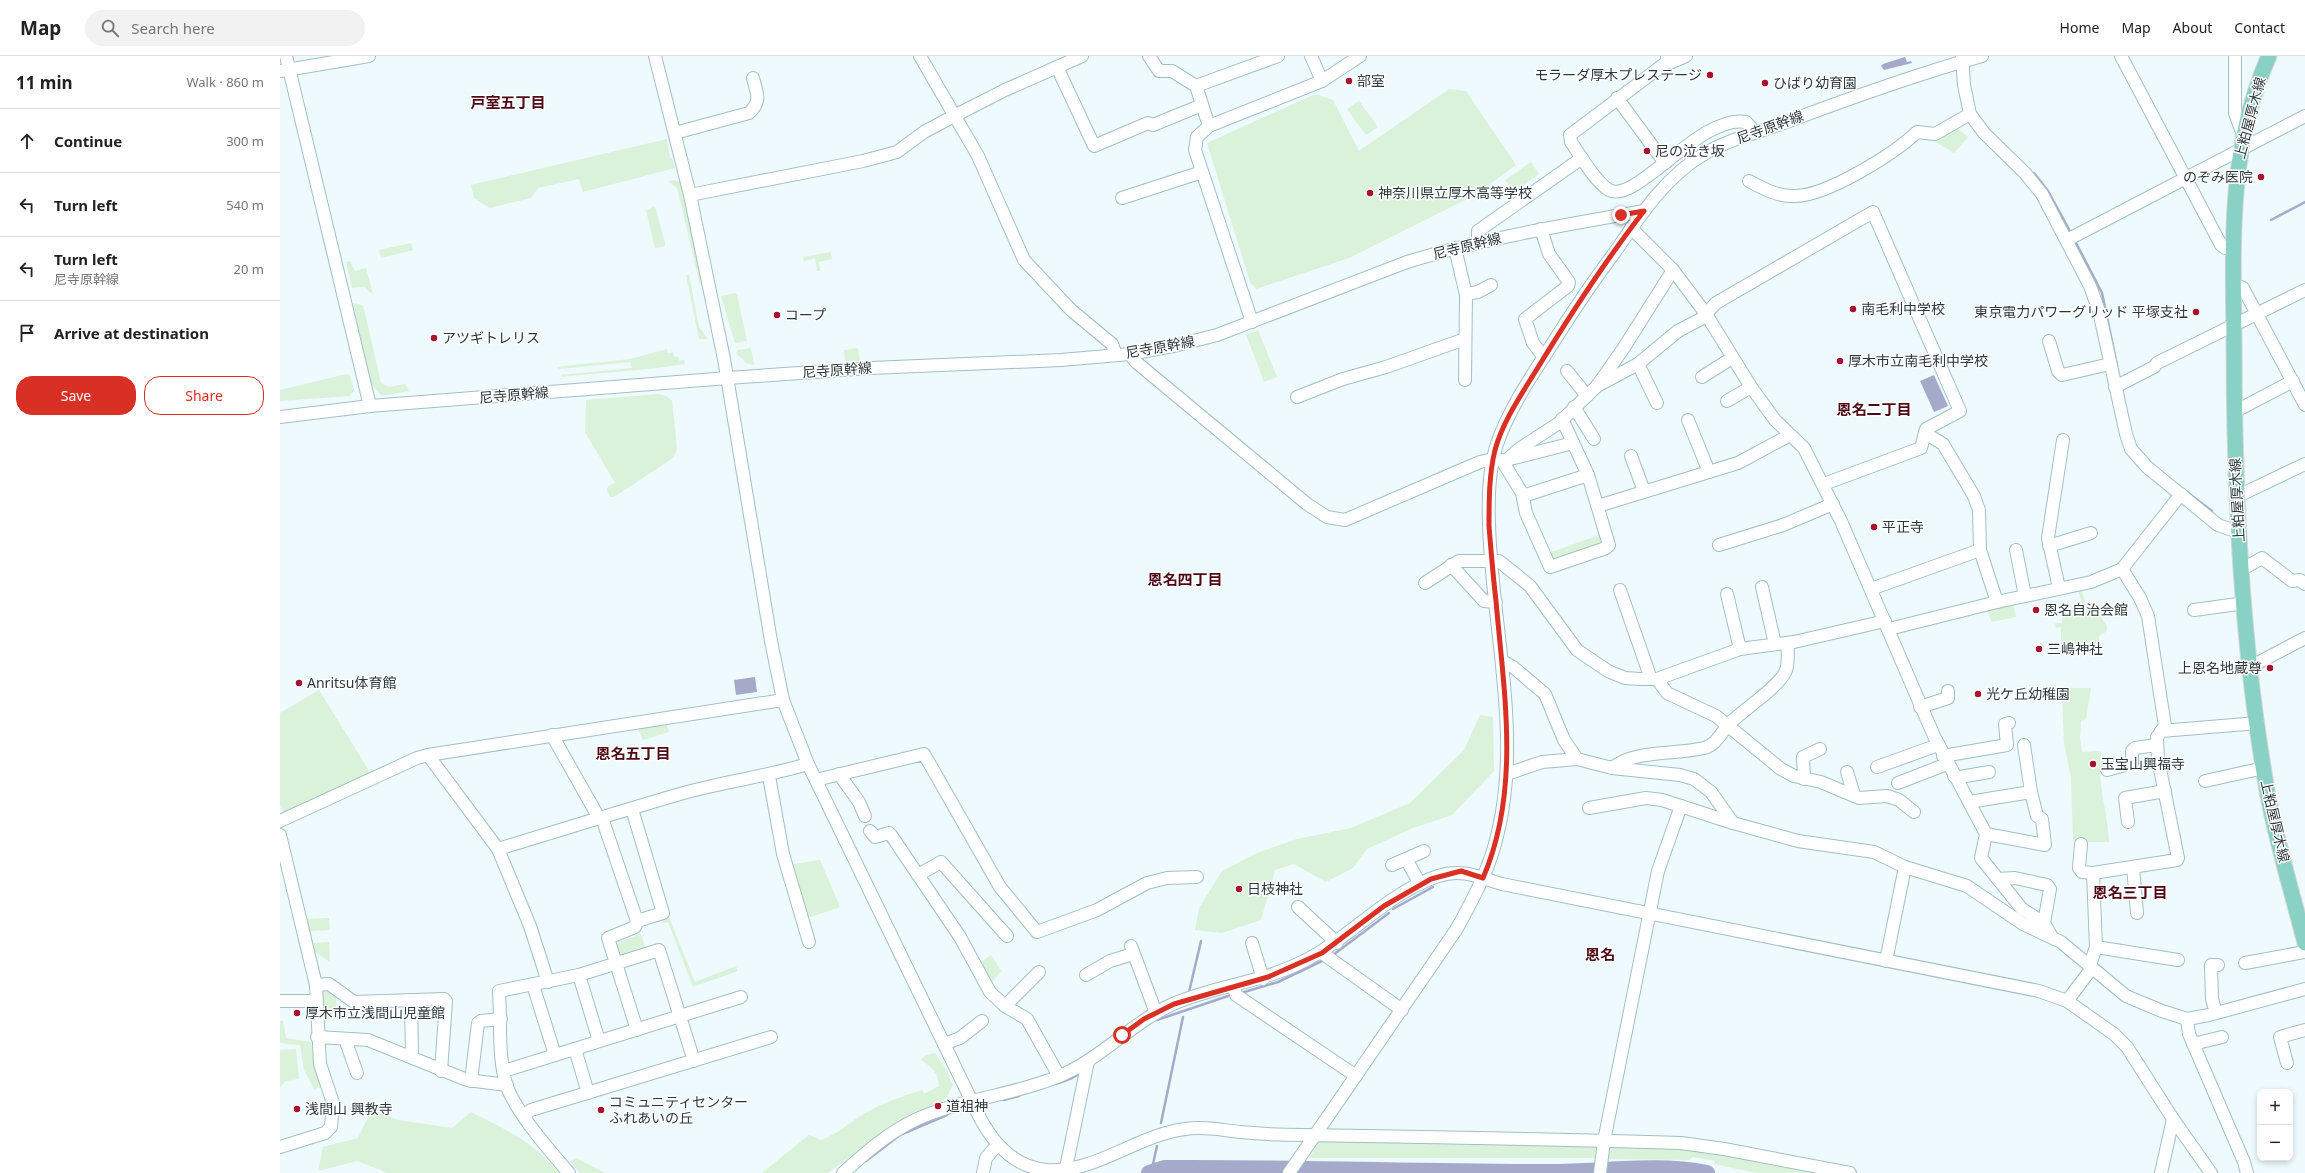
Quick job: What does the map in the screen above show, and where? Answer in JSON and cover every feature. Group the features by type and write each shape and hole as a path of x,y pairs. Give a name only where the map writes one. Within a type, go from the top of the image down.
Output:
{"main road":[{"name":"上粕屋厚木線","path":"2269,56 2254,98 2241,142 2235,187 2233,248 2236,497 2250,667 2264,768 2271,806 2305,943"}],"street":[{"path":"286,56 285,70 370,406"},
{"path":"285,70 369,56"},
{"path":"655,56 690,195 728,378 771,640 784,700 808,764 986,1130 997,1145 1013,1158 1027,1165 1046,1170 1065,1172 1162,1134 1186,1128 1268,1135 1688,1144 1850,1173"},
{"path":"920,56 978,156 1024,260 1071,310 1112,344 1116,355"},
{"path":"690,195 885,156 897,152 924,132 954,116 1082,56"},
{"path":"1149,56 1159,71 1172,71 1196,86 1209,126"},
{"path":"1196,86 1278,56"},
{"path":"1311,56 1322,81"},
{"path":"1252,322 1202,172 1195,143 1201,131 1209,126 1322,81 1360,56"},
{"path":"1686,56 1672,62 1667,59 1570,135 1571,142 1601,183 1610,190 1617,191 1649,177 1665,162 1707,131 1725,123 1734,121 1746,122 1755,132"},
{"name":"尼寺原幹線","path":"280,417 370,406 728,378 871,368 1061,360 1130,354 1198,340 1252,322 1407,262 1454,248 1541,229 1644,211 1690,163 1706,152 1755,132 1880,87 1962,59 1982,56"},
{"path":"2121,56 2221,245 2225,248 2233,248"},
{"path":"2235,56 2235,113 2241,142"},
{"path":"1962,59 1964,85 1970,114 1992,143 2010,158 2034,184 2048,205 2067,240 2096,300 2126,434 2131,449 2147,467 2218,525 2238,532"},
{"path":"1058,66 1094,146 1148,123 1153,124 1202,105"},
{"path":"674,133 717,118 749,113 757,106 754,78"},
{"path":"2235,88 2243,101 2254,98"},
{"path":"1617,98 1665,162"},
{"path":"1750,181 1763,189 1778,194 1796,196 1832,186 1903,146 1917,132 1935,134 1970,114"},
{"path":"2067,240 2186,178 2241,142 2305,116"},
{"path":"1478,242 1478,231 1582,158"},
{"path":"1122,198 1202,172"},
{"path":"1289,1173 1456,930 1483,878 1498,830 1507,774 1506,707 1489,526 1502,460 1505,424 1544,357 1644,211"},
{"path":"1597,386 1638,364 1678,332 1706,314 1716,303 1873,212 1960,411 1926,428 1922,448 1824,484"},
{"path":"1631,228 1673,270 1706,314 1751,388 1775,420 1804,448 1824,484 1872,589 1920,707 1945,760 1986,834 1981,858 2022,909 2044,923 2052,937"},
{"path":"1541,229 1549,254 1569,282 1568,286 1525,320 1533,343 1544,357"},
{"path":"1454,248 1466,294 1465,380"},
{"path":"1502,460 1562,419 1597,386 1623,349 1673,270"},
{"path":"2234,284 2243,288 2305,404"},
{"path":"1466,294 1478,292 1491,285"},
{"path":"2115,387 2154,367 2157,363 2305,290"},
{"path":"1296,397 1343,379 1386,367 1465,339"},
{"path":"2049,341 2058,371 2062,374 2110,364"},
{"path":"1130,354 1136,362 1198,412 1236,447 1307,504 1327,517 1345,520 1480,462 1502,460 1573,442"},
{"path":"1702,377 1732,358"},
{"path":"1638,364 1657,403"},
{"path":"1567,371 1587,396"},
{"path":"2234,412 2293,381"},
{"path":"1727,402 1751,388"},
{"path":"1574,407 1594,439"},
{"path":"1502,460 1523,496 1526,513 1550,567 1609,545 1588,475 1562,419"},
{"path":"1688,420 1696,431 1709,472"},
{"path":"1925,433 1943,444 1974,496 1978,510 1980,550 1997,602"},
{"path":"1598,506 1738,463 1790,435"},
{"path":"2059,588 2048,538 2065,446"},
{"path":"1631,456 1644,491"},
{"path":"2236,497 2305,464"},
{"path":"1523,496 1588,475"},
{"path":"1425,583 1459,561 1498,560 1530,586 1577,650 1608,671 1625,678 1654,679 1740,648 1788,643 1887,625 2091,582 2122,569 2181,494"},
{"path":"1719,545 1783,525 1833,504"},
{"path":"2049,546 2091,533"},
{"path":"1872,589 1980,550"},
{"path":"2016,550 2025,596"},
{"path":"2241,570 2262,558 2292,581 2300,580 2305,584"},
{"path":"1451,566 1484,601 1496,602"},
{"path":"2081,844 2079,868 2082,872 2093,873 2177,860 2178,858 2157,745 2157,737 2165,726 2148,616 2140,598 2122,569"},
{"path":"1762,587 1775,644"},
{"path":"1620,590 1654,679 1666,693 1716,716 1729,725 1784,773 1821,782 1859,798 1887,796 1899,800 1914,812"},
{"path":"1727,594 1740,648"},
{"path":"2194,610 2245,603"},
{"path":"2250,667 2305,638"},
{"path":"1612,768 1620,762 1656,754 1705,748 1717,740 1729,725 1779,681 1786,670 1788,643"},
{"path":"1502,661 1513,667 1545,694 1564,740 1577,759"},
{"path":"1920,707 1948,698 1948,691"},
{"path":"280,821 417,758 428,755 784,700"},
{"path":"1904,778 1945,760 2007,745 2005,724 2009,723"},
{"path":"2161,731 2258,723"},
{"path":"552,735 601,818 637,921 635,928 608,938 637,1030"},
{"path":"1882,763 1938,744"},
{"path":"1986,834 2045,845 2042,819 2036,816 2024,745"},
{"path":"2107,770 2133,766 2132,751 2135,748 2157,745"},
{"path":"1804,778 1802,757 1820,749"},
{"path":"816,780 924,754 1000,887 1036,932 1097,910 1147,883 1167,878 1198,877"},
{"path":"428,755 498,849 530,926 548,982"},
{"path":"1507,774 1542,762 1577,759 1612,768 1680,775 1694,779 1711,792 1733,823"},
{"path":"498,849 688,792 754,776 769,776 808,764"},
{"path":"2206,777 2264,768"},
{"path":"1848,772 1854,796"},
{"path":"1954,776 1960,777 1989,772"},
{"path":"839,774 859,802 865,816"},
{"path":"769,776 783,854 809,942"},
{"path":"2126,819 2124,796 2165,791"},
{"path":"1969,802 2031,792"},
{"path":"1589,808 1646,798 1662,800 1733,823 1798,841 1874,852 1905,866 1967,886 2023,924 2052,937 2091,966 2126,996 2162,1011 2187,1019 2216,1014 2305,989"},
{"path":"1600,1173 1604,1141 1658,871 1682,806"},
{"path":"632,809 663,913 637,921"},
{"path":"870,831 875,837 889,833 891,835 960,937 990,992 1005,1006 1027,1019 1059,1076"},
{"path":"280,835 286,885 316,985 317,1037 320,1064 333,1103 331,1127 318,1137 280,1147"},
{"path":"1392,865 1424,851"},
{"path":"1406,859 1420,884"},
{"path":"918,875 941,862 1006,936"},
{"path":"1886,961 1905,866"},
{"path":"2133,867 2137,913"},
{"path":"843,1173 894,1132 916,1120 972,1101 1040,1084 1087,1067 1122,1035 1156,1013 1174,1004 1263,979 1322,953 1384,906 1420,884 1439,876 1461,871 1502,884 2039,991 2067,1001 2114,1034 2127,1047 2173,1119 2211,1173"},
{"path":"2067,1001 2091,966 2096,948 2098,921 2093,873"},
{"path":"1998,879 2015,878 2047,885 2050,889 2044,923"},
{"path":"1301,913 1337,943"},
{"path":"1252,944 1263,979"},
{"path":"2096,948 2141,951 2174,958"},
{"path":"569,1173 524,1115 507,1085 504,1071 500,1019 500,991 578,975 659,950 694,1061"},
{"path":"1090,970 1132,950 1156,1013"},
{"path":"2245,963 2305,952"},
{"path":"1322,953 1402,1010"},
{"path":"2210,965 2212,999 2216,1014"},
{"path":"1005,1006 1038,972"},
{"path":"578,975 599,1042"},
{"path":"316,985 329,984 354,1002 444,999 446,1001 441,1071"},
{"path":"533,985 555,1055"},
{"path":"1234,986 1236,995 1356,1076"},
{"path":"504,1071 741,998"},
{"path":"410,1000 412,1057"},
{"path":"280,1001 316,1001"},
{"path":"472,1081 478,1023 481,1021 500,1019"},
{"path":"2187,1019 2189,1034 2244,1162 2247,1173"},
{"path":"944,1044 960,1038 982,1021"},
{"path":"2287,1063 2276,1038 2305,1030"},
{"path":"317,1037 368,1040 412,1057 441,1071 472,1081 507,1085"},
{"path":"524,1115 531,1110 770,1037"},
{"path":"2193,1044 2222,1037"},
{"path":"345,1039 357,1073"},
{"path":"575,1049 588,1093"},
{"path":"1065,1172 1087,1067"},
{"path":"2161,1173 2173,1119"},
{"path":"983,1173 986,1158 997,1145"}],"green space":[{"path":"1449,89 1466,91 1516,165 1475,195 1349,258 1256,289 1250,282 1207,143 1315,94 1333,100 1359,151"},
{"path":"1359,101 1378,127 1366,135 1347,109"},
{"path":"1953,128 1958,129 1968,137 1954,153 1932,140"},
{"path":"667,139 670,158 672,158 675,168 583,192 579,179 538,188 531,198 490,208 474,198 471,185"},
{"path":"1531,162 1539,174 1514,192 1505,180"},
{"path":"675,180 680,183 706,288 703,289 700,284 677,188 668,181"},
{"path":"655,206 665,246 655,248 646,210"},
{"path":"411,243 413,250 381,258 379,250"},
{"path":"831,252 832,259 819,262 820,271 817,271 815,258 804,261 803,257"},
{"path":"350,261 355,271 366,268 373,294 364,287 352,288 346,262"},
{"path":"686,275 689,275 699,327 708,339 699,339"},
{"path":"735,293 737,295 747,341 735,343 721,296"},
{"path":"353,303 362,305 364,309 381,383 389,387 405,384 409,391 382,396 369,382"},
{"path":"1258,330 1277,377 1264,382 1246,334"},
{"path":"751,348 753,365 746,363 736,353 738,350"},
{"path":"858,348 860,361 845,362 844,350"},
{"path":"667,349 668,353 673,352 674,357 678,356 679,361 684,360 685,364 562,377 561,375 632,368 630,362 560,369 556,367 630,359"},
{"path":"346,374 350,376 354,390 350,396 280,401 280,390"},
{"path":"659,394 666,396 672,401 677,449 673,458 614,497 610,497 607,490 608,486 615,483 585,432 586,400"},
{"path":"1602,534 1606,545 1551,565 1546,554"},
{"path":"2081,588 2086,605 2094,604 2095,611 2091,617 2100,616 2107,626 2107,631 2099,636 2099,645 2061,650 2061,627 2056,628 2055,623 2062,623 2062,613 2082,604 2078,589"},
{"path":"2013,603 2016,617 1992,622 1986,609"},
{"path":"2069,688 2091,688 2086,719 2081,721 2080,737 2082,752 2101,752 2100,774 2109,842 2075,842 2073,840 2071,777 2064,743 2062,695"},
{"path":"319,690 371,774 284,813 280,806 280,713"},
{"path":"1480,715 1493,717 1494,771 1452,815 1413,828 1367,849 1353,868 1326,882 1294,864 1275,870 1261,920 1222,933 1195,930 1199,908 1222,871 1257,853 1297,839 1351,828 1410,803 1464,750"},
{"path":"665,720 669,732 643,740 636,725"},
{"path":"820,860 840,907 805,919 788,865"},
{"path":"668,915 695,982 736,966 738,971 693,987 668,922 664,923 662,918"},
{"path":"329,918 330,930 310,931 306,919"},
{"path":"641,934 646,949 620,956 617,945 619,942"},
{"path":"329,942 330,962 315,952 312,943"},
{"path":"991,955 1001,971 989,986 978,964"},
{"path":"323,987 336,993 337,1019 321,1019 320,990"},
{"path":"280,1021 283,1021 286,1038 311,1042 315,1070 324,1086 314,1089 304,1070 300,1045 280,1043"},
{"path":"296,1049 299,1079 286,1081 280,1087 280,1050"},
{"path":"935,1053 945,1067 953,1085 948,1095 940,1104 888,1128 828,1173 762,1173 809,1135 821,1140 880,1105 922,1090 924,1094 939,1086 934,1071 929,1065 921,1060 924,1056"},
{"path":"372,1109 398,1120 452,1128 471,1112 508,1131 529,1144 559,1173 388,1173 357,1161 318,1171 323,1147 358,1138"},
{"path":"1318,1142 1595,1142 1599,1145 1599,1158 1310,1158"},
{"path":"1681,1145 1833,1173 1757,1173 1714,1164 1715,1161 1693,1157 1689,1160 1607,1159 1609,1147"},
{"path":"576,1158 605,1173 580,1173 570,1161"},
{"path":"1642,1161 1673,1161 1707,1166 1707,1173 1612,1173 1639,1171"}],"water":[{"path":"1905,57 1907,62 1911,61 1912,63 1884,70 1881,66 1883,64"},
{"path":"1934,375 1948,406 1934,412 1920,381"},
{"path":"755,677 757,692 736,695 734,680"}],"waterway":[{"path":"2034,173 2048,191 2071,233"},
{"path":"2271,220 2305,202"},
{"path":"2075,241 2102,293 2117,366"},
{"path":"2183,489 2212,511"},
{"path":"1393,909 1433,887"},
{"path":"1333,955 1389,913"},
{"path":"1189,992 1201,941"},
{"path":"1241,993 1278,982 1322,961"},
{"path":"1157,1020 1231,995"},
{"path":"1161,1123 1183,1017"},
{"path":"1056,1084 1081,1073"},
{"path":"1004,1100 1019,1096"},
{"path":"866,1161 900,1135 947,1115"},
{"path":"1151,1173 1157,1146"},
{"path":"1149,1173 1164,1168 1551,1172 1649,1168 1688,1170 1707,1173"}],"place":[{"name":"モラーダ厚木プレステージ","path":"1710,75"},
{"name":"部室","path":"1349,81"},
{"name":"ひばり幼育園","path":"1765,83"},
{"name":"尼の泣き坂","path":"1647,151"},
{"name":"のぞみ医院","path":"2261,177"},
{"name":"神奈川県立厚木高等学校","path":"1370,193"},
{"name":"南毛利中学校","path":"1853,309"},
{"name":"東京電力パワーグリッド 平塚支社","path":"2196,312"},
{"name":"コープ","path":"777,315"},
{"name":"アツギトレリス","path":"434,338"},
{"name":"厚木市立南毛利中学校","path":"1840,361"},
{"name":"平正寺","path":"1874,527"},
{"name":"恩名自治会館","path":"2036,610"},
{"name":"三嶋神社","path":"2039,649"},
{"name":"上恩名地蔵尊","path":"2270,668"},
{"name":"Anritsu体育館","path":"299,683"},
{"name":"光ケ丘幼稚園","path":"1978,694"},
{"name":"玉宝山興福寺","path":"2093,764"},
{"name":"日枝神社","path":"1239,889"},
{"name":"厚木市立浅間山児童館","path":"297,1013"},
{"name":"道祖神","path":"938,1106"},
{"name":"浅間山 興教寺","path":"297,1109"},
{"name":"コミュニティセンター ふれあいの丘","path":"601,1110"}],"district":[{"name":"戸室五丁目","path":"508,103"},
{"name":"恩名二丁目","path":"1874,410"},
{"name":"恩名四丁目","path":"1185,580"},
{"name":"恩名五丁目","path":"633,754"},
{"name":"恩名三丁目","path":"2130,893"},
{"name":"恩名","path":"1600,955"}],"route":[{"path":"1122,1035 1144,1019 1174,1004 1213,991 1268,977 1322,953 1339,942 1384,906 1407,891 1431,879 1447,873 1461,871 1483,878 1495,844 1500,823 1507,774 1506,707 1489,526 1489,500 1495,452 1505,424 1544,357 1577,306 1644,211 1621,215"}]}
